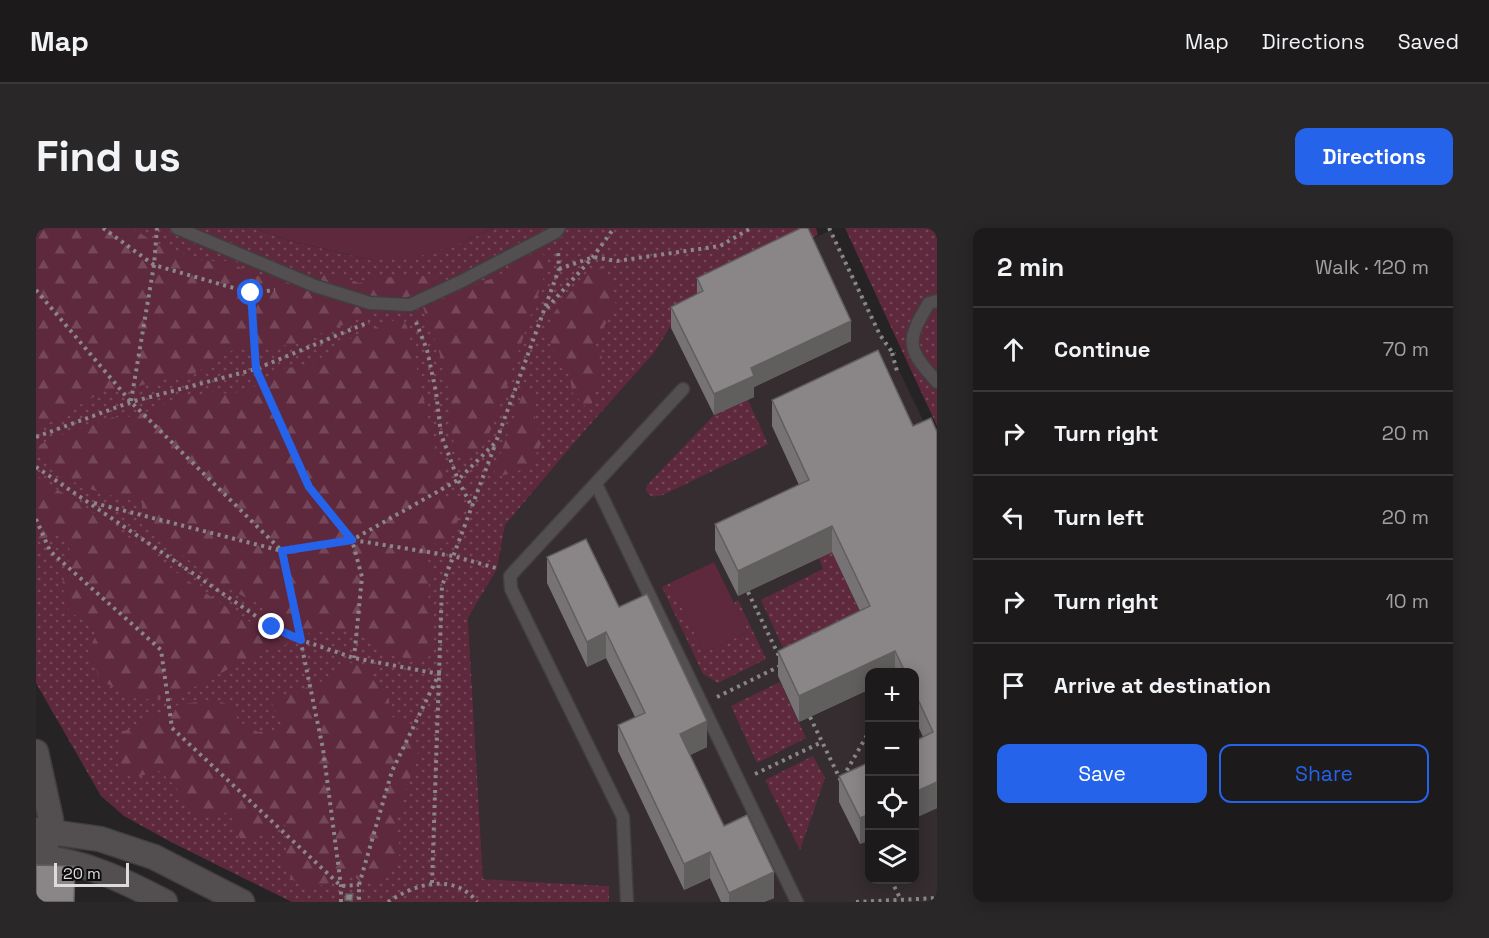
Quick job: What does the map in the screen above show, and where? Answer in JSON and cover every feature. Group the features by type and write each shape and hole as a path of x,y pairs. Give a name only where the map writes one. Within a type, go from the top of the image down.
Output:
{"street":[{"path":"36,752 51,820 42,831 40,858 80,864 136,887 165,902"},
{"path":"42,831 100,839 154,857 242,902"}],"lane":[{"path":"177,228 315,286 370,303 410,305 462,281 557,230"},
{"path":"937,301 929,303 915,327 912,346 921,364 937,382"},
{"path":"627,902 623,817 511,589 510,576 683,389"},
{"path":"596,484 797,902"}],"path":[{"path":"103,228 154,265 251,293 315,286"},
{"path":"131,402 154,265 157,228"},
{"path":"544,311 593,257 614,228"},
{"path":"559,269 593,257 617,261 720,246 751,228"},
{"path":"829,228 880,335"},
{"path":"432,883 442,586 559,269 557,230"},
{"path":"253,260 251,293 256,369 309,487 352,540 362,577 354,658"},
{"path":"36,290 131,402 282,551 323,749 341,886 341,902"},
{"path":"36,437 131,402 256,369 410,305 428,350 441,434 458,480 472,507"},
{"path":"892,352 897,371"},
{"path":"352,540 458,480 496,442"},
{"path":"36,467 272,627 301,640 354,658 438,674"},
{"path":"90,502 282,551 352,540 453,556 497,569 510,576"},
{"path":"36,519 50,551 161,650 172,728 341,886 359,885"},
{"path":"702,704 784,665 748,592"},
{"path":"359,902 359,885 392,771 438,674"},
{"path":"810,717 845,789"},
{"path":"841,780 865,739"},
{"path":"739,781 822,742"},
{"path":"388,902 406,890 432,883 452,885 470,894 477,902"},
{"path":"893,884 901,901"},
{"path":"856,902 937,898"}],"shaded area":[{"path":"831,230 937,449 937,902 609,902 609,886 483,879 468,618 497,569 505,525 654,353 689,297"}],"green space":[{"path":"36,228 255,228 287,240 371,260 464,242 493,228 816,228 818,235 689,297 654,353 505,525 497,569 468,618 483,879 609,886 609,902 292,902 124,816 101,796 36,683"},
{"path":"36,228 132,228 160,246 203,261 226,261 260,277 336,274 359,283 375,278 414,276 431,276 437,279 435,287 291,345 235,348 221,359 191,375 124,390 104,391 47,424 36,427"},
{"path":"255,228 493,228 464,242 426,255 371,260 287,240"},
{"path":"845,228 937,228 937,426"},
{"path":"538,250 548,259 545,274 494,423 484,444 470,457 459,457 451,430 445,373 423,307 496,277"},
{"path":"603,266 616,305 595,343 602,357 598,384 591,406 585,406 572,392 570,376 558,365 553,347 546,334 554,313 564,299 595,267"},
{"path":"402,317 408,329 431,431 445,472 437,484 445,497 458,496 462,512 447,543 432,544 428,561 435,571 427,590 432,613 430,655 425,661 382,651 360,632 329,629 313,634 287,629 271,610 227,588 142,526 142,503 99,492 71,481 46,464 36,453 38,446 52,438 114,417 124,418 153,410 173,400 212,392 232,394 256,386 275,370 312,364 347,340"},
{"path":"525,388 535,401 535,423 543,439 536,455 528,465 523,469 500,476 494,471"},
{"path":"748,400 768,444 663,495 653,496 646,491 647,485 714,415"},
{"path":"36,475 103,519 225,606 289,644 263,651 177,696 138,700 101,681 88,652 96,635 88,622 69,612 62,585 71,553 62,533 36,540"},
{"path":"832,552 866,625 789,661 761,600 823,569 819,558"},
{"path":"714,562 748,632 704,653 670,583"},
{"path":"670,583 704,653 748,632 734,603 738,600 766,659 718,683 703,674 662,587"},
{"path":"342,661 373,668 368,674 389,699 390,715 415,733 418,752 397,818 395,833 401,848 397,864 386,879 370,883 360,882 351,873 320,886 305,886 298,883 286,870 284,858 290,829 283,824 257,837 240,838 229,812 201,819 185,805 175,786 160,771 132,778 118,769 119,732 139,727 148,718 178,705 215,699 232,707 242,723 258,732 275,730 285,720 275,711 268,694 288,695 335,676 341,669"},
{"path":"780,682 806,738 757,763 731,706"},
{"path":"813,756 825,778 800,850 765,780"}],"building":[{"path":"801,228 808,228 851,321 751,368 754,376 714,394 671,307 703,291 697,278"},
{"path":"878,350 913,426 931,418 937,432 937,782 919,790 919,739 933,732 919,702 919,668 903,668 895,651 799,696 778,651 870,606 832,526 738,571 715,524 809,480 772,400"},
{"path":"586,539 619,607 647,594 707,721 680,734 724,826 747,815 774,872 729,893 710,852 684,864 618,725 645,713 606,632 587,642 547,557"},
{"path":"865,764 865,816 860,818 839,776"},
{"path":"36,865 75,866 74,902 36,902"},
{"path":"346,894 353,894 352,901 345,900"}],"route":[{"path":"251,293 256,369 309,487 352,540 282,551 301,640 272,627"}]}
